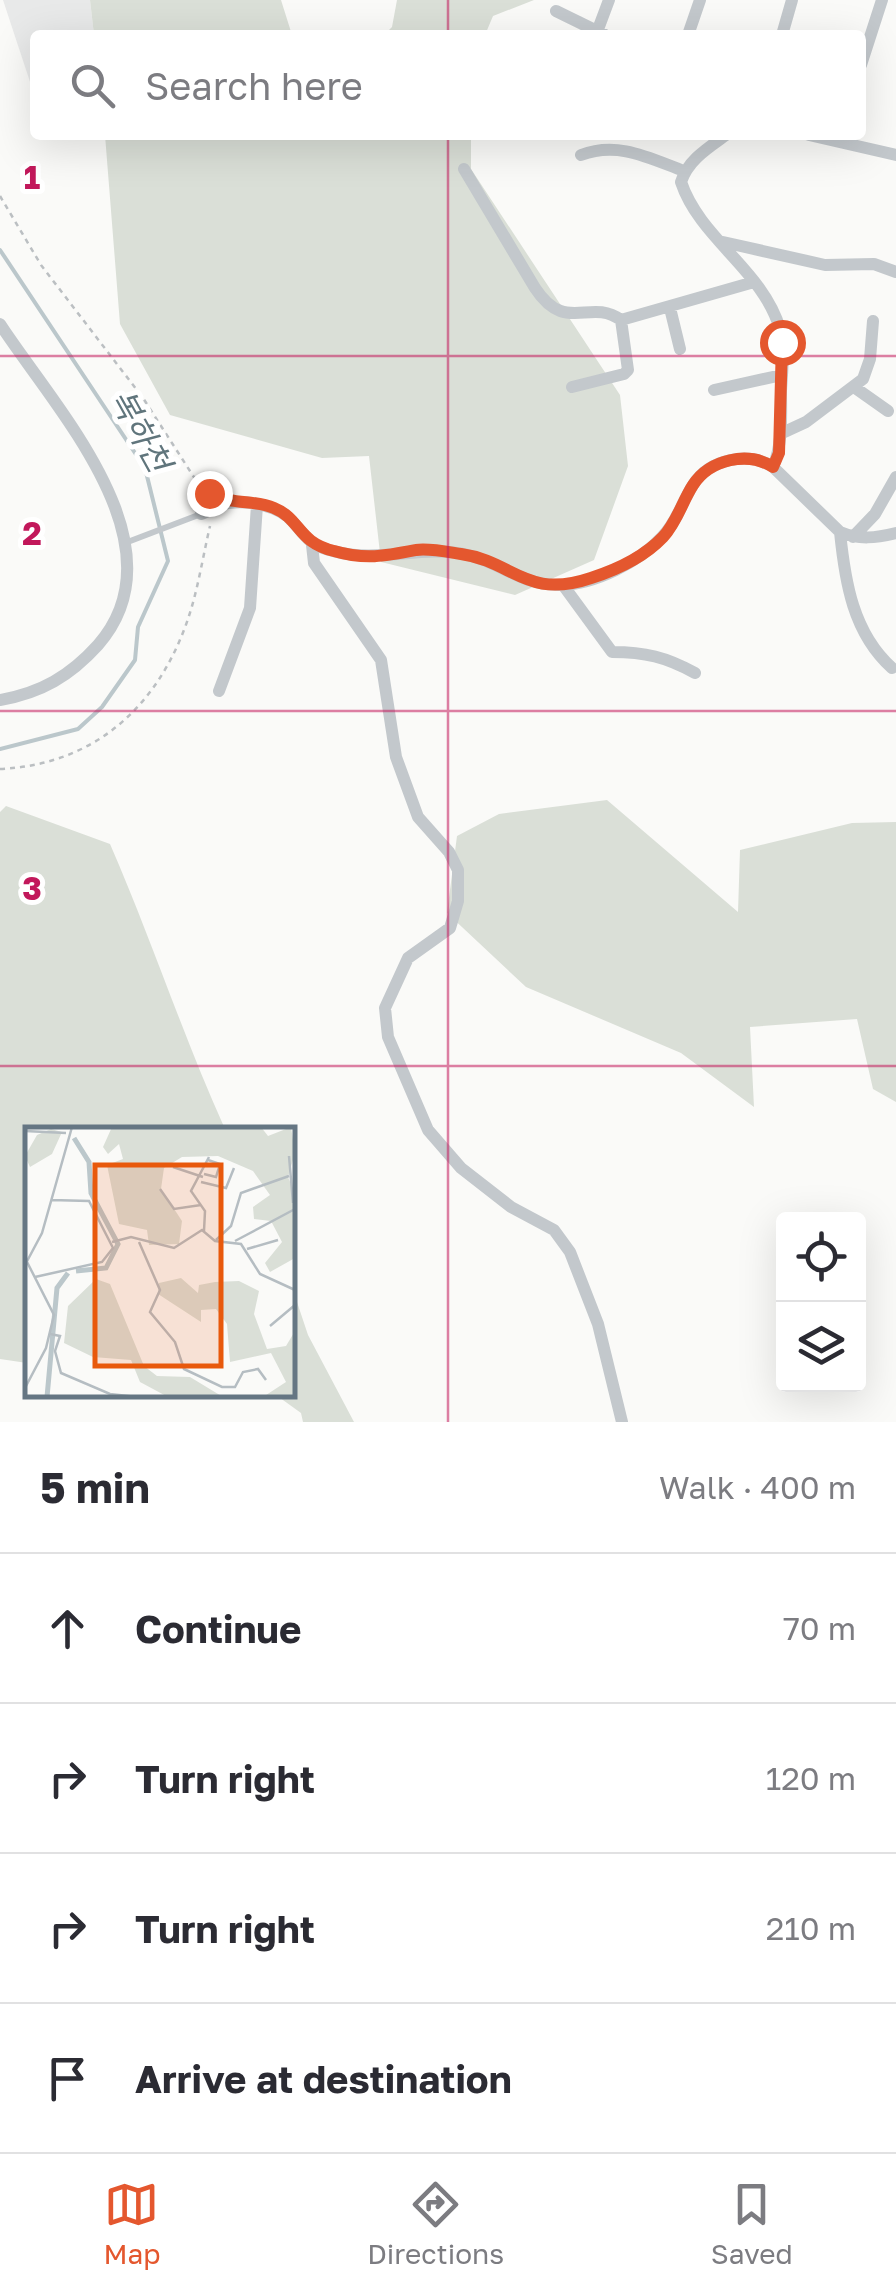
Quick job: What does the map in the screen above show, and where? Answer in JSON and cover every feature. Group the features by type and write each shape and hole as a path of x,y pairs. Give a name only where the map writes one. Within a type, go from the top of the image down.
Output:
{"street":[{"path":"602,30 609,0"},
{"path":"690,30 700,0"},
{"path":"783,30 792,0"},
{"path":"866,50 882,0"},
{"path":"556,11 594,30"},
{"path":"567,30 573,21"},
{"path":"720,140 684,171 681,182 686,197 754,282 779,326 780,434 773,467"},
{"path":"830,140 896,155"},
{"path":"581,155 598,149 624,150 684,171"},
{"path":"464,169 546,306 560,312 604,312 621,320 754,282"},
{"path":"720,242 825,265 874,264 896,272"},
{"path":"670,308 680,349"},
{"path":"572,386 624,374 628,363 621,320"},
{"path":"780,434 806,422 863,379 870,359 873,322"},
{"path":"0,324 80,438 131,541 126,589 103,638 80,664 50,686 0,700"},
{"path":"714,390 782,375"},
{"path":"854,386 888,411"},
{"path":"312,545 370,558 417,550 459,554 530,583 564,585 626,564 661,539 686,503 693,484 709,469 744,457 760,459 773,467 846,535 878,538 896,532"},
{"path":"846,535 875,514 896,477"},
{"path":"205,513 226,502 273,507 291,518 312,545 314,563 381,660 401,772 418,816 450,852 458,870 458,901 450,928 408,958 384,1008 388,1037 428,1130 461,1168 512,1208 554,1230 570,1252 598,1324 622,1422"},
{"path":"219,691 250,608 258,506"},
{"path":"846,535 846,580 862,631 870,646 892,668"},
{"path":"564,585 612,652 666,657 695,672"}],"lane":[{"path":"131,541 205,513"}],"path":[{"path":"0,196 41,265 142,398 198,485 226,502"},
{"path":"0,769 58,760 92,746 142,701 167,666 184,630 210,526 205,513"}],"shaded area":[{"path":"3,0 90,0 93,30 30,30 30,82"},
{"path":"90,0 281,0 290,30 93,30"},
{"path":"397,0 534,0 493,16 487,30 389,30"},
{"path":"105,140 471,140 471,169 620,395 628,466 594,560 515,595 381,562 369,456 322,458 170,415 120,324"},
{"path":"607,800 738,912 740,850 852,823 896,822 896,1102 873,1089 857,1019 750,1027 754,1107 681,1053 526,987 447,913 457,836 499,814"},
{"path":"6,806 110,844 224,1127 25,1127 25,1363 0,1359 0,812"},
{"path":"295,1296 308,1335 354,1422 303,1422 301,1413 279,1397 295,1397"}],"waterway":[{"name":"복하천","path":"0,250 145,468 168,561 138,627 135,660 102,707 78,729 0,749"}],"route":[{"path":"209,493 226,502 273,507 291,518 312,545 336,552 370,558 417,550 459,554 530,583 564,585 588,579 626,564 661,539 686,503 693,484 709,469 744,457 760,459 773,467 779,453 782,342"}]}
